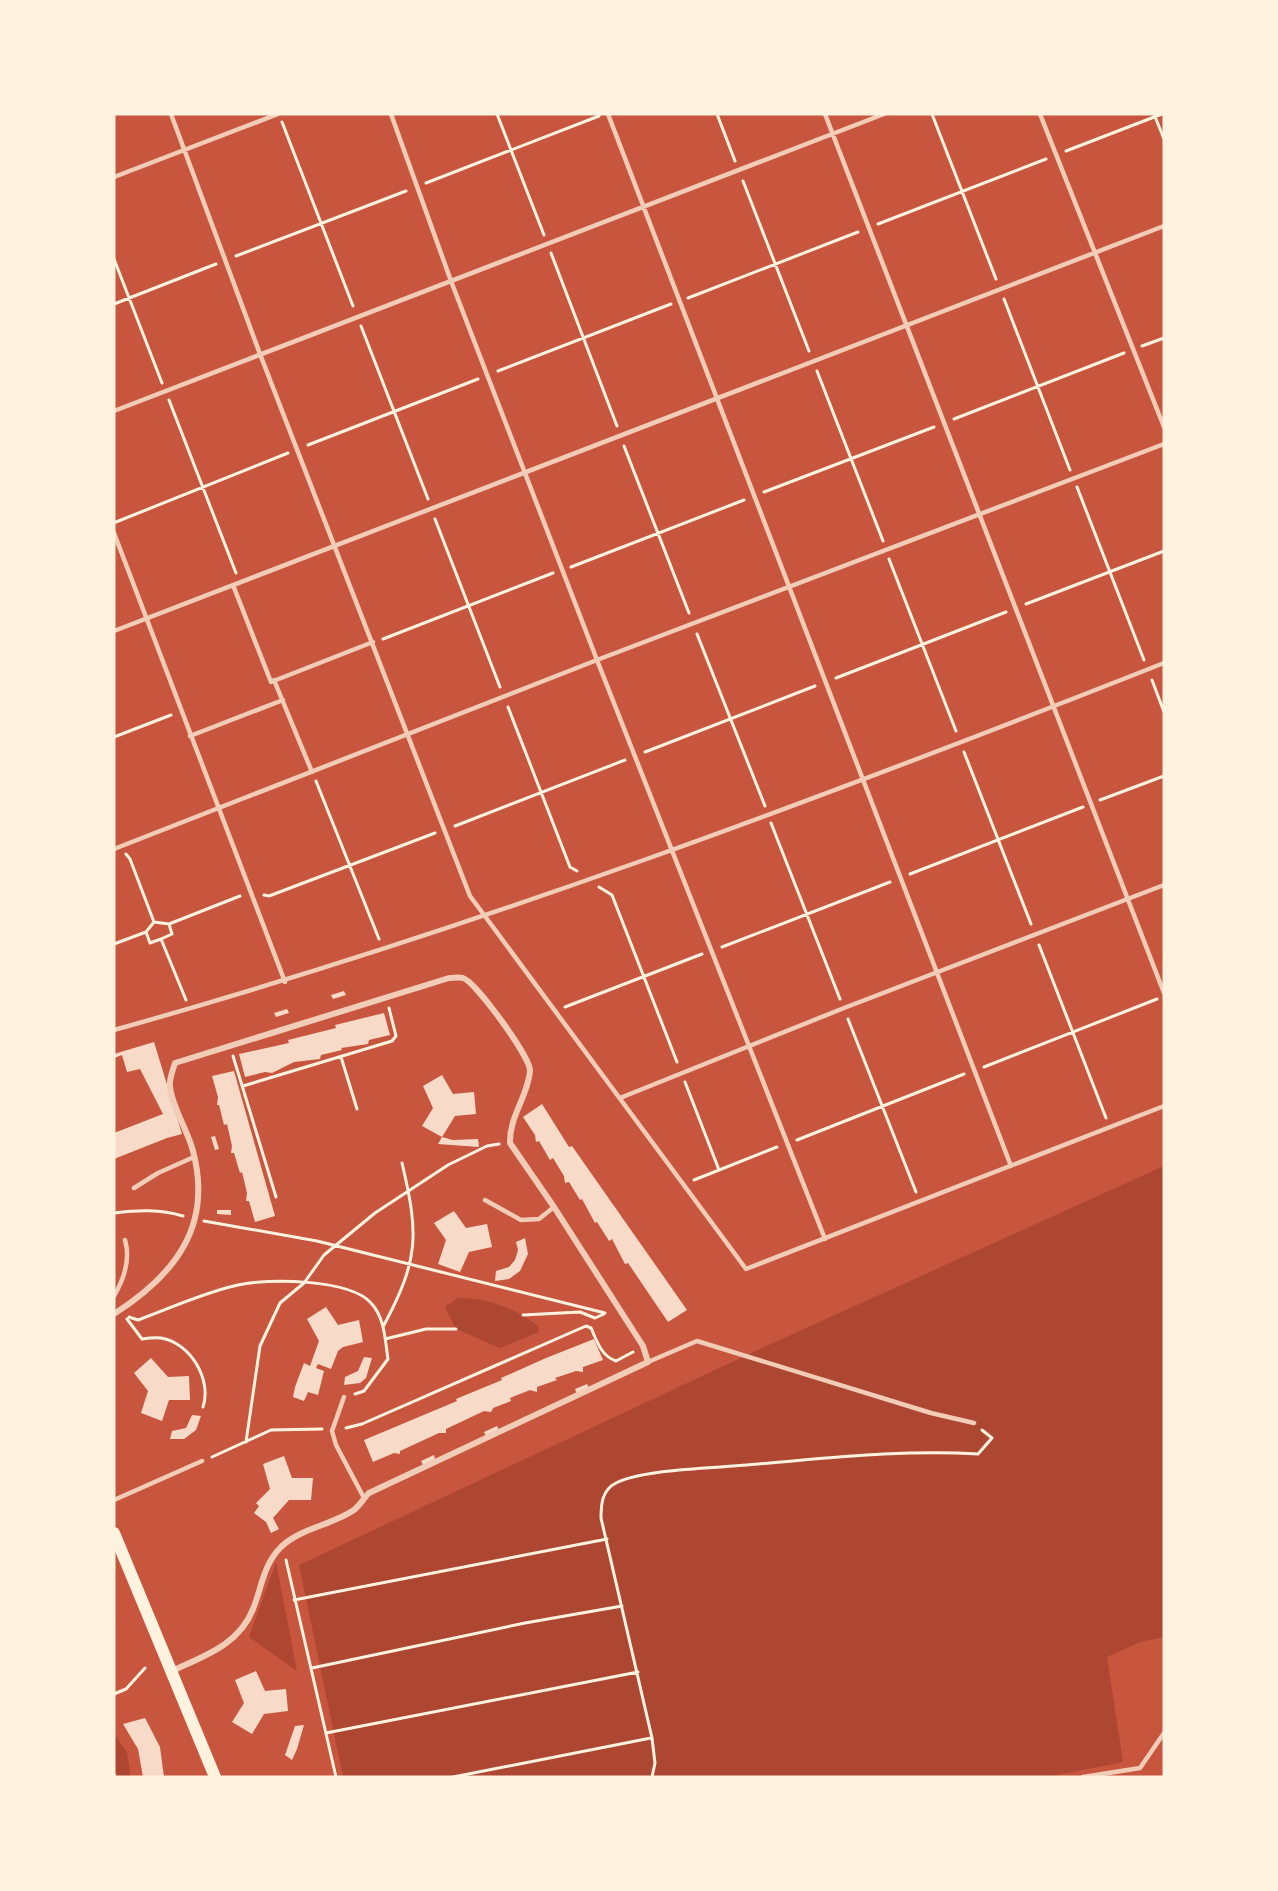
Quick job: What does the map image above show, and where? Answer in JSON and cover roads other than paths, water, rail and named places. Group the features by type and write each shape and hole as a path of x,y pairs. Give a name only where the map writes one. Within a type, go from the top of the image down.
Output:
{"main road":[{"path":"114,1533 215,1777"}],"street":[{"path":"117,1312 161,1279 185,1245 200,1200 194,1157 170,1086 175,1064 449,978 464,978 477,989 525,1056 530,1070 510,1131 510,1143 643,1346 648,1362 364,1497 353,1511 283,1545 265,1569 253,1609 237,1636 226,1645 172,1671"}],"lane":[{"path":"171,114 260,354 470,896 746,1269 1164,1106"},
{"path":"114,177 279,114"},
{"path":"391,114 451,281 597,660 825,1239"},
{"path":"606,114 645,205 716,399 861,779 938,971 1011,1166"},
{"path":"825,114 1093,803 1164,995"},
{"path":"114,411 884,114"},
{"path":"1041,114 1164,427"},
{"path":"114,632 1164,226"},
{"path":"117,848 597,660 1164,444"},
{"path":"114,533 285,982"},
{"path":"233,585 271,681 373,642"},
{"path":"114,1030 285,982 672,852 1164,663"},
{"path":"274,680 312,772"},
{"path":"190,736 283,700"},
{"path":"620,1098 938,971 1164,885"},
{"path":"134,1188 158,1173 194,1157"},
{"path":"485,1200 521,1220 539,1220 554,1207"},
{"path":"114,1296 126,1268 129,1250 125,1240"},
{"path":"648,1362 697,1341 931,1413 974,1423"},
{"path":"344,1397 332,1431 336,1445 364,1497"},
{"path":"114,1500 202,1461"},
{"path":"1083,1777 1140,1768 1164,1733"}]}
